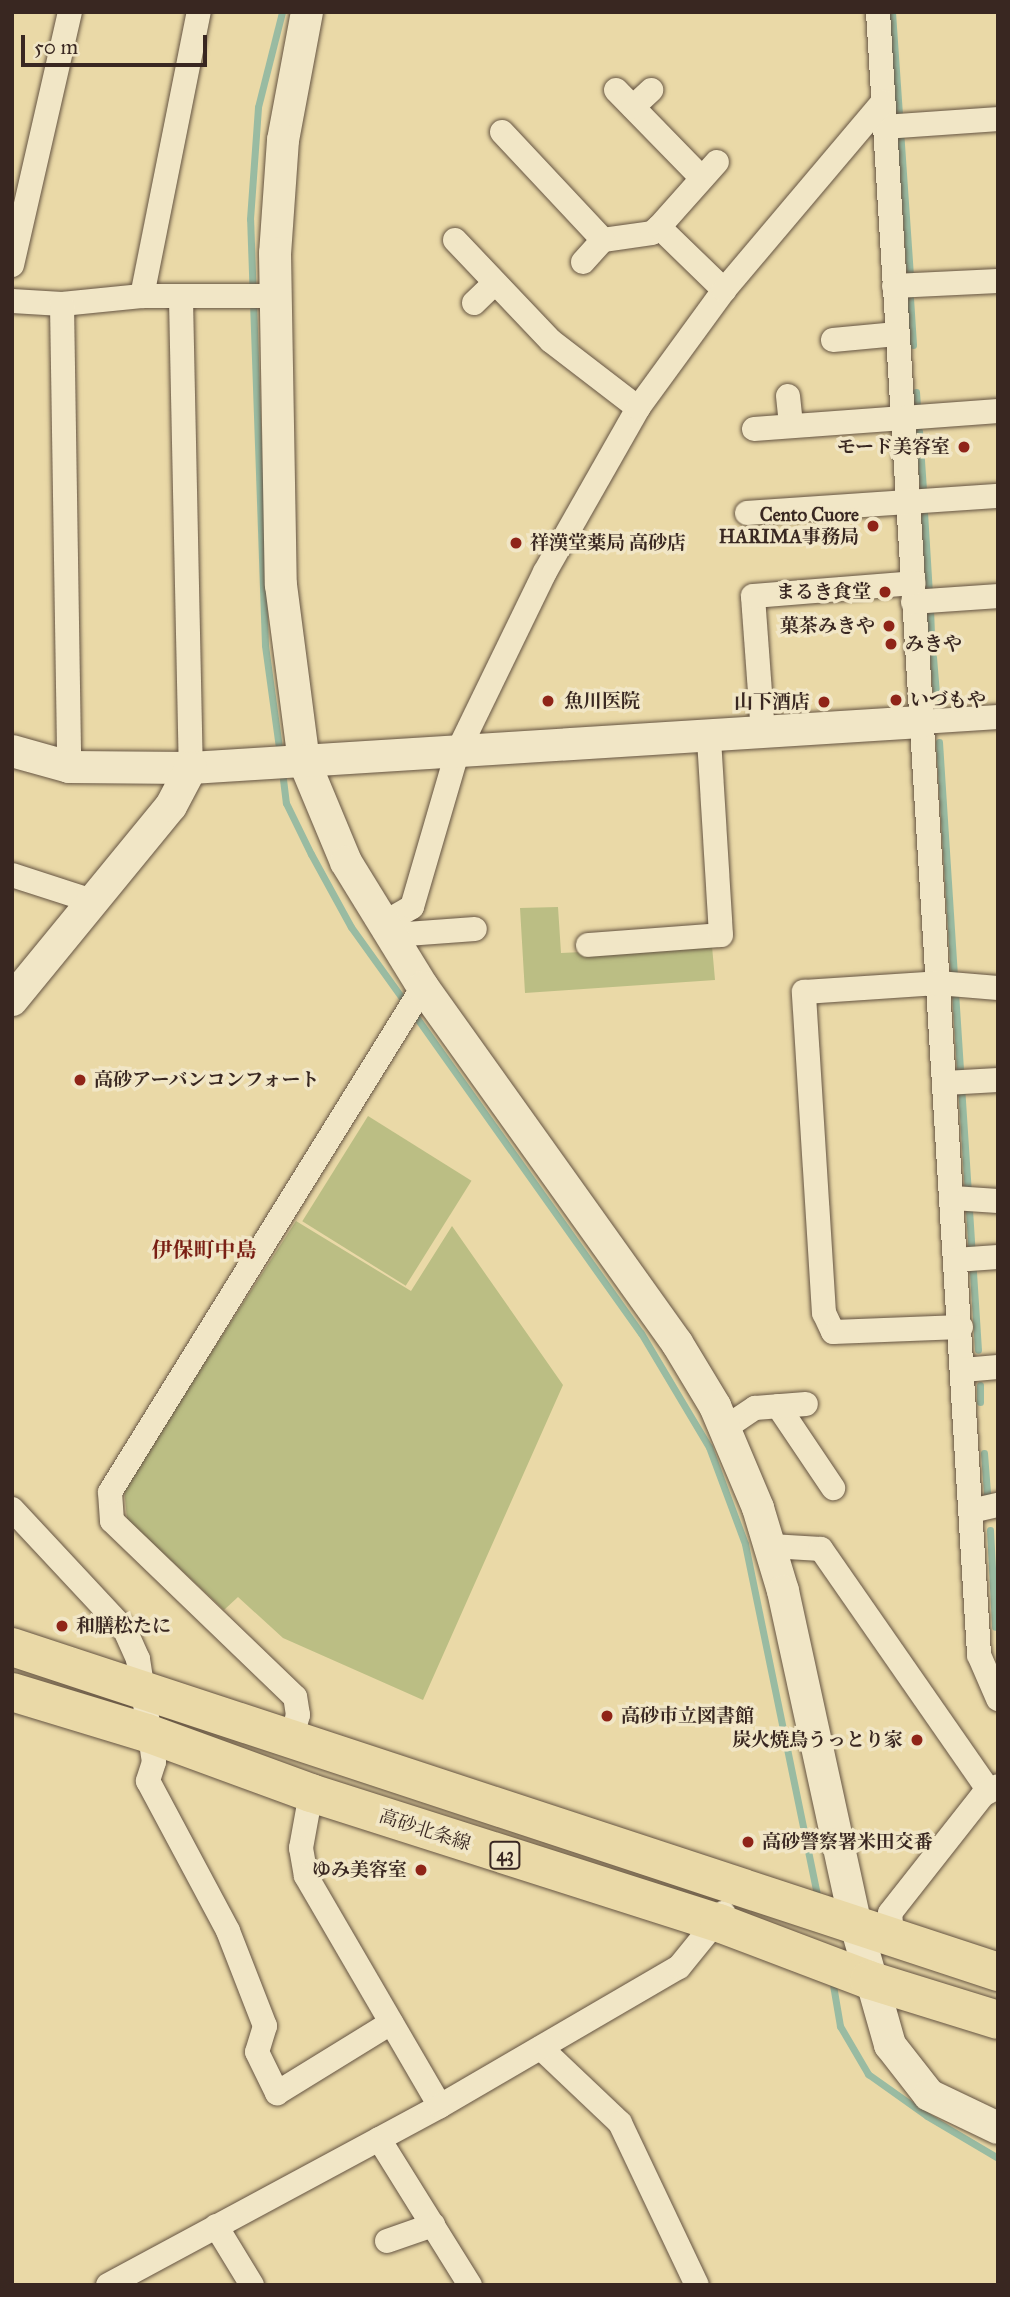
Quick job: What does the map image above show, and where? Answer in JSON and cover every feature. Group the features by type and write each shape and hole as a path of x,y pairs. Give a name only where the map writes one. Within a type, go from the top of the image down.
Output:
{"main road":[{"name":"43","path":"12,1647 140,1686 874,1934 998,1972"},
{"name":"高砂北条線","path":"12,1692 147,1733 311,1793 719,1923 869,1980 998,2020"}],"street":[{"path":"12,265 70,12"},
{"path":"142,296 199,12"},
{"path":"307,12 283,141 275,296 281,585 304,761 346,862 423,986 677,1343 725,1428 771,1546 874,1934 869,1980 900,2062 929,2095 998,2128"},
{"path":"878,12 907,503 922,596 921,722 945,1083 973,1201 975,1259 961,1327 981,1368 989,1649 998,1699"},
{"path":"583,262 603,240 652,233 709,170 625,99 651,90"},
{"path":"389,928 412,907 457,753 545,572 638,408 724,290 883,102"},
{"path":"885,127 998,119"},
{"path":"515,135 603,240"},
{"path":"659,227 724,290"},
{"path":"455,240 551,341 638,408"},
{"path":"894,286 998,281"},
{"path":"474,303 495,283"},
{"path":"12,301 62,304 142,296 181,299 275,296"},
{"path":"12,1000 171,806 191,768 181,299"},
{"path":"62,304 69,767"},
{"path":"833,340 897,334"},
{"path":"788,396 791,426"},
{"path":"754,429 998,411"},
{"path":"747,513 792,519 907,503 998,496"},
{"path":"764,733 753,596 998,596"},
{"path":"12,751 69,767 191,768 998,717"},
{"path":"588,945 721,935 709,736"},
{"path":"12,875 92,901"},
{"path":"389,928 475,929"},
{"path":"961,1327 833,1332 824,1313 804,992 938,983 998,988"},
{"path":"292,1737 299,1714 295,1697 112,1521 110,1492 423,986"},
{"path":"945,1083 998,1080"},
{"path":"725,1428 755,1408 806,1404"},
{"path":"778,1406 833,1488"},
{"path":"12,1509 125,1630 138,1659 147,1733 154,1762 148,1781 228,1931 265,2026 257,2053 278,2093 391,2023"},
{"path":"771,1546 821,1549 993,1788 874,1934"},
{"path":"311,1793 302,1848 306,1875 440,2106"},
{"path":"108,2285 440,2106 679,1967 719,1923 732,1886"},
{"path":"541,2048 620,2123 697,2285"},
{"path":"379,2139 470,2285"},
{"path":"387,2241 433,2225"},
{"path":"216,2226 252,2285"}],"green space":[{"path":"558,907 561,953 712,946 715,980 525,993 520,908"},
{"path":"368,1116 471,1181 406,1286 302,1221"},
{"path":"296,1221 411,1291 452,1226 563,1385 423,1700 283,1638 238,1597 224,1610 127,1519 124,1488"}],"waterway":[{"path":"280,755 265,645 250,219 258,107 282,12"},
{"path":"892,12 910,278"},
{"path":"910,298 913,345"},
{"path":"916,392 917,405"},
{"path":"919,431 923,490"},
{"path":"924,512 929,593"},
{"path":"930,607 931,634"},
{"path":"933,657 937,706"},
{"path":"939,742 978,1350"},
{"path":"282,771 286,803 311,854 351,927 407,1005"},
{"path":"414,1014 641,1333 709,1447 745,1544 818,1901"},
{"path":"980,1385 980,1402"},
{"path":"984,1453 987,1493"},
{"path":"990,1530 995,1627"},
{"path":"832,1979 840,2026 868,2074 927,2116 998,2158"}],"place":[{"name":"モード美容室","path":"964,447"},
{"name":"Cento Cuore HARIMA事務局","path":"873,526"},
{"name":"祥漢堂薬局 高砂店","path":"516,543"},
{"name":"まるき食堂","path":"885,592"},
{"name":"菓茶みきや","path":"889,626"},
{"name":"みきや","path":"891,644"},
{"name":"いづもや","path":"896,700"},
{"name":"魚川医院","path":"548,701"},
{"name":"山下酒店","path":"824,702"},
{"name":"高砂アーバンコンフォート","path":"80,1080"},
{"name":"和膳松たに","path":"62,1626"},
{"name":"高砂市立図書館","path":"607,1716"},
{"name":"炭火焼鳥うっとり家","path":"917,1740"},
{"name":"高砂警察署米田交番","path":"748,1842"},
{"name":"ゆみ美容室","path":"421,1870"}],"district":[{"name":"伊保町中島","path":"204,1250"}]}
